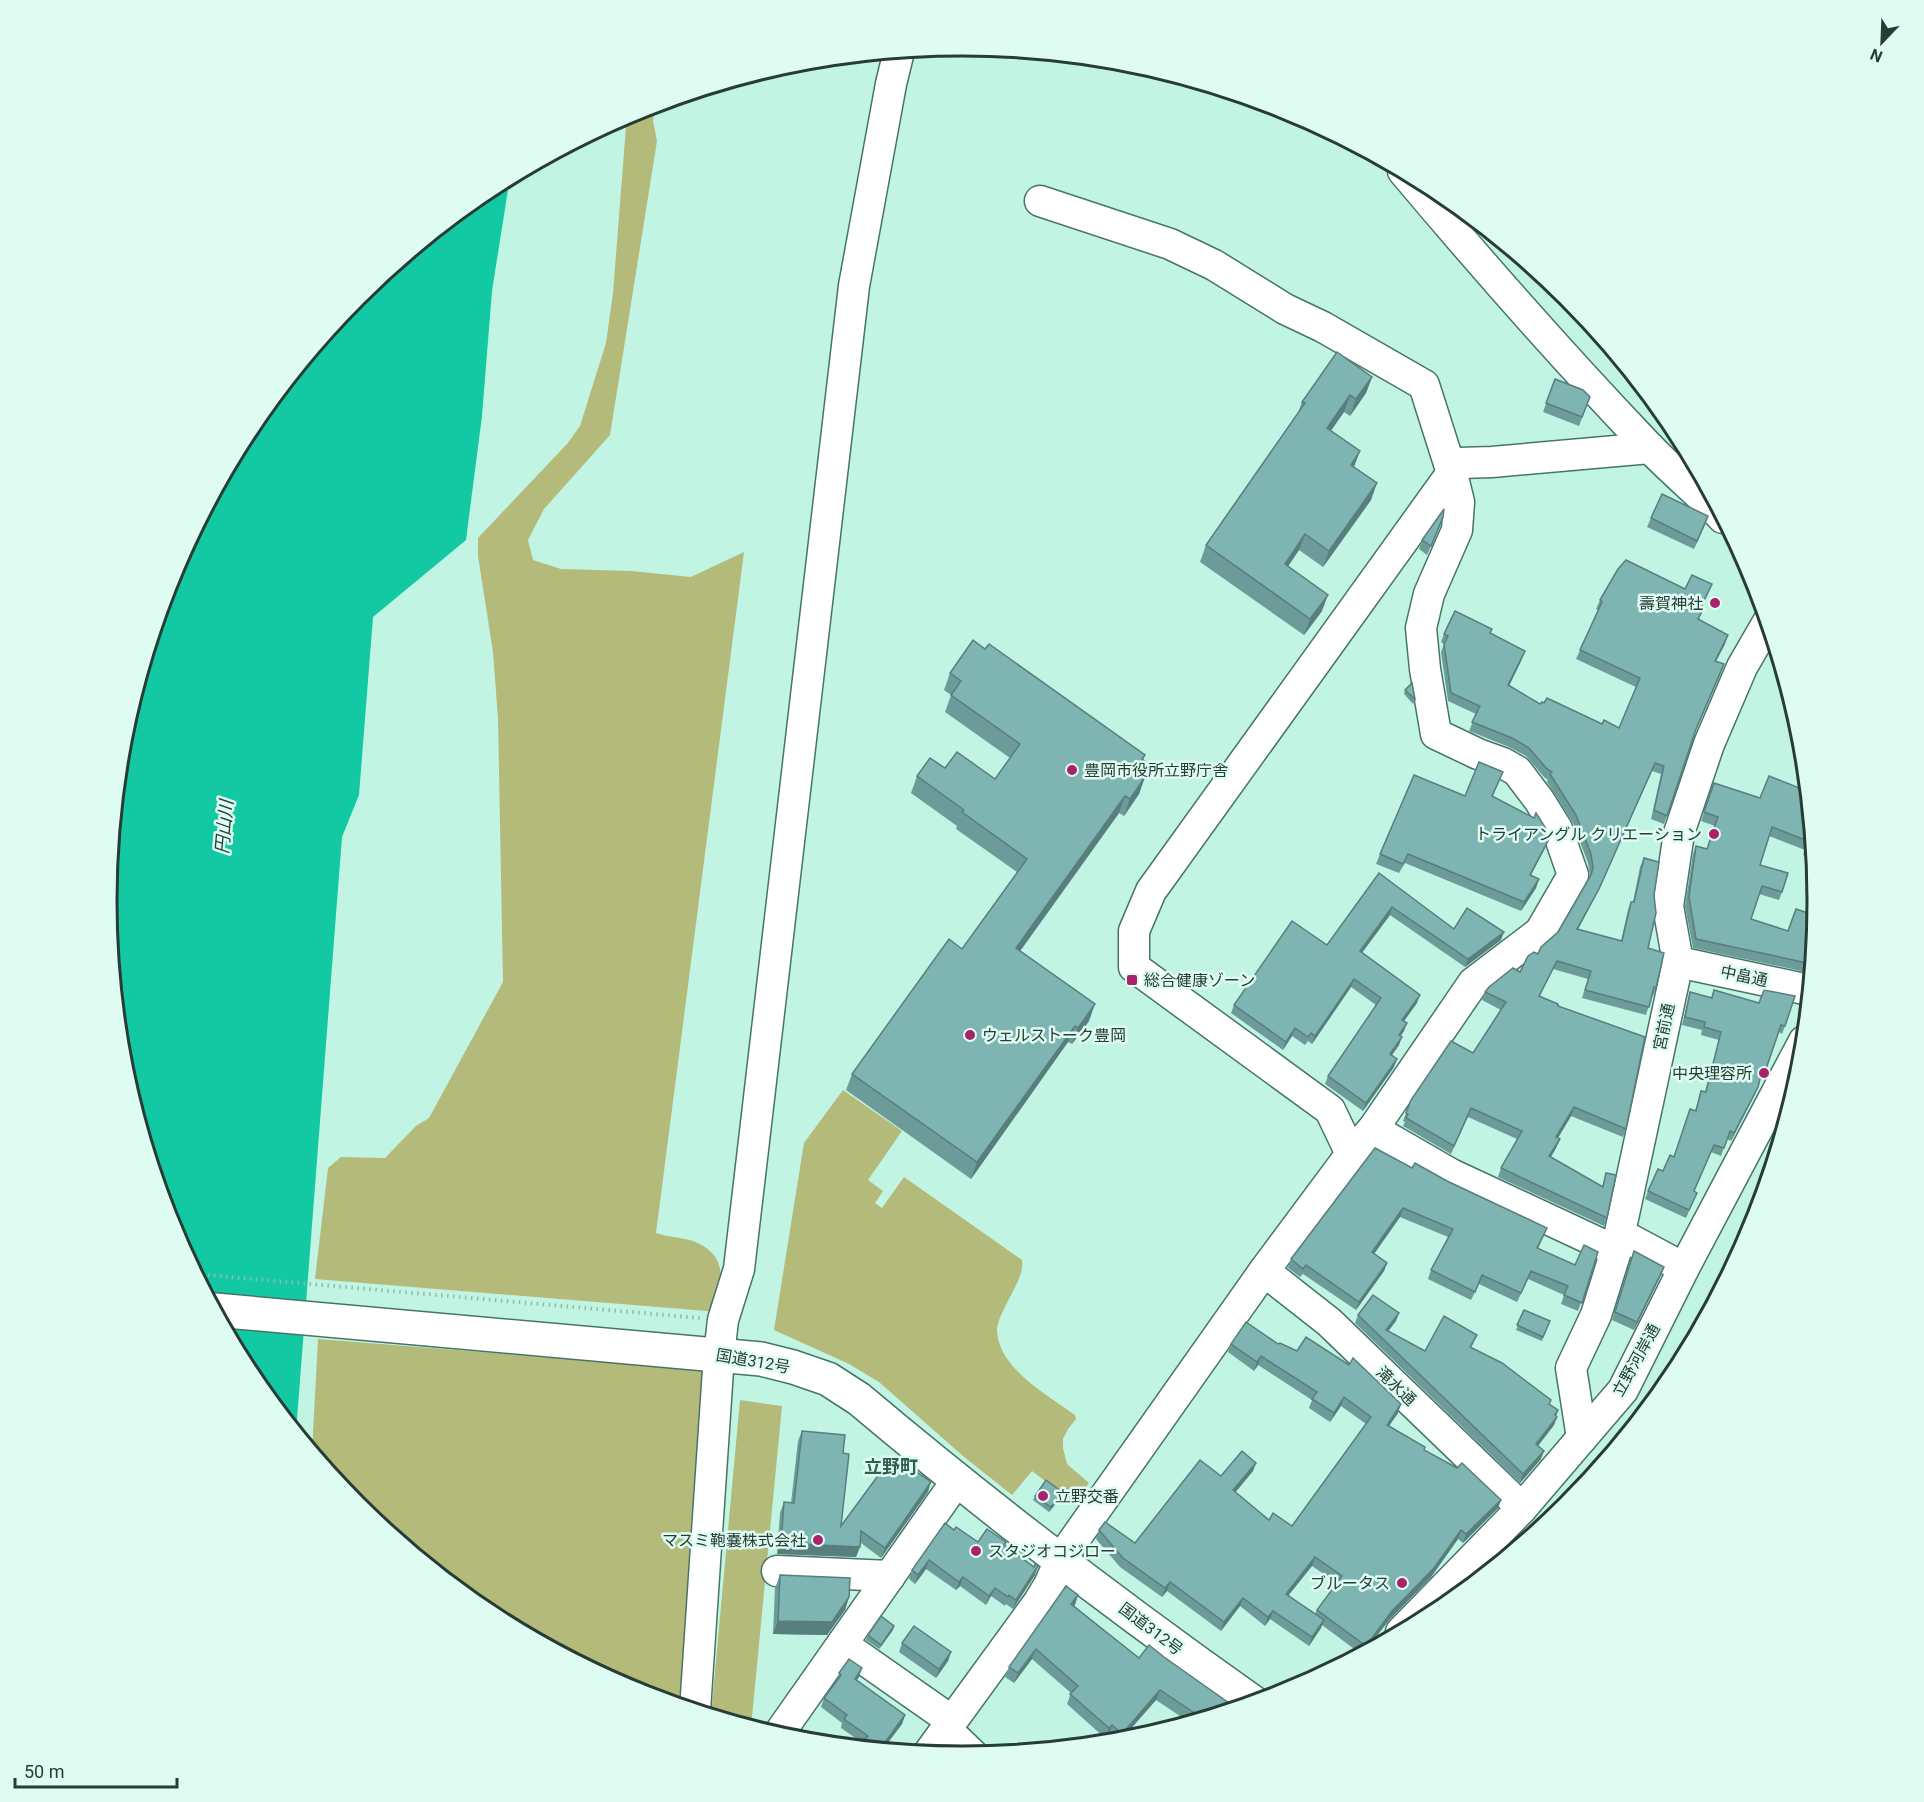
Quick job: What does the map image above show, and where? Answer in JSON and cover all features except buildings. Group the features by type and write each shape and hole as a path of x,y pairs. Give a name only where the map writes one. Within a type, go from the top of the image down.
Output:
{"highway":[{"name":"国道312号","path":"223,1311 761,1359 828,1379 859,1399 1060,1560 1246,1697"}],"street":[{"path":"695,1704 710,1354 723,1320 741,1257 854,286 897,58"},
{"path":"1420,190 1521,308 1650,448 1705,499"},
{"path":"934,1745 1038,1603 1060,1560 1264,1271 1351,1154 1373,1129 1473,983 1540,932 1573,875 1557,829 1517,771 1436,734 1421,628 1429,594 1457,530 1459,502 1424,385 1323,327 1285,309 1205,261 1170,244 1040,201"},
{"path":"1351,1154 1330,1110 1134,967 1134,931 1151,891 1459,464 1650,448"},
{"name":"宮前通","path":"1582,1438 1571,1368 1596,1315 1616,1251 1678,962 1668,906 1679,833 1709,744 1742,667 1763,630"},
{"name":"中畠通","path":"1678,962 1802,989"},
{"name":"立野河岸通","path":"1423,1610 1522,1508 1623,1390 1684,1268 1791,1065"},
{"path":"1373,1129 1452,1174 1616,1251 1624,1236 1684,1268"},
{"name":"滝水通","path":"1264,1271 1329,1322 1522,1508"},
{"path":"784,1727 958,1479"},
{"path":"777,1571 890,1576"},
{"path":"843,1644 949,1725 966,1746"}],"path":[{"path":"204,1275 702,1318"}],"shaded area":[{"path":"654,114 653,121 657,141 610,435 544,509 528,540 533,560 561,569 631,571 691,577 744,552 656,1233 693,1241 713,1254 718,1261 721,1279 719,1312 315,1279 328,1168 341,1157 385,1158 416,1126 429,1118 503,982 498,718 493,652 478,556 478,538 567,444 580,426 606,343 613,293 626,125"},
{"path":"843,1090 902,1131 868,1180 883,1191 875,1203 882,1208 904,1177 1022,1260 1020,1277 998,1322 999,1343 1005,1356 1026,1379 1075,1415 1076,1419 1063,1439 1063,1448 1067,1464 1089,1483 1074,1503 1032,1471 1012,1495 963,1456 879,1382 849,1364 774,1330 804,1143"},
{"path":"318,1339 707,1370 680,1698 588,1659 492,1604 447,1572 405,1537 364,1499 313,1442"},
{"path":"740,1400 782,1406 752,1720 712,1709"}],"water":[{"name":"円山川","path":"508,188 492,291 482,416 466,540 373,617 359,795 342,837 297,1423 259,1371 204,1275 161,1173 145,1120 133,1066 118,956 118,846 133,736 145,682 161,629 181,577 230,478 259,431 291,386 364,303 447,230"}],"place":[{"name":"壽賀神社","path":"1715,603"},
{"name":"豊岡市役所立野庁舎","path":"1072,770"},
{"name":"トライアングル クリエーション","path":"1714,834"},
{"name":"総合健康ゾーン","path":"1132,980"},
{"name":"ウェルストーク豊岡","path":"970,1035"},
{"name":"中央理容所","path":"1764,1073"},
{"name":"立野交番","path":"1043,1496"},
{"name":"マスミ鞄嚢株式会社","path":"818,1540"},
{"name":"スタジオコジロー","path":"976,1551"},
{"name":"ブルータス","path":"1402,1583"}],"district":[{"name":"立野町","path":"891,1466"}]}
